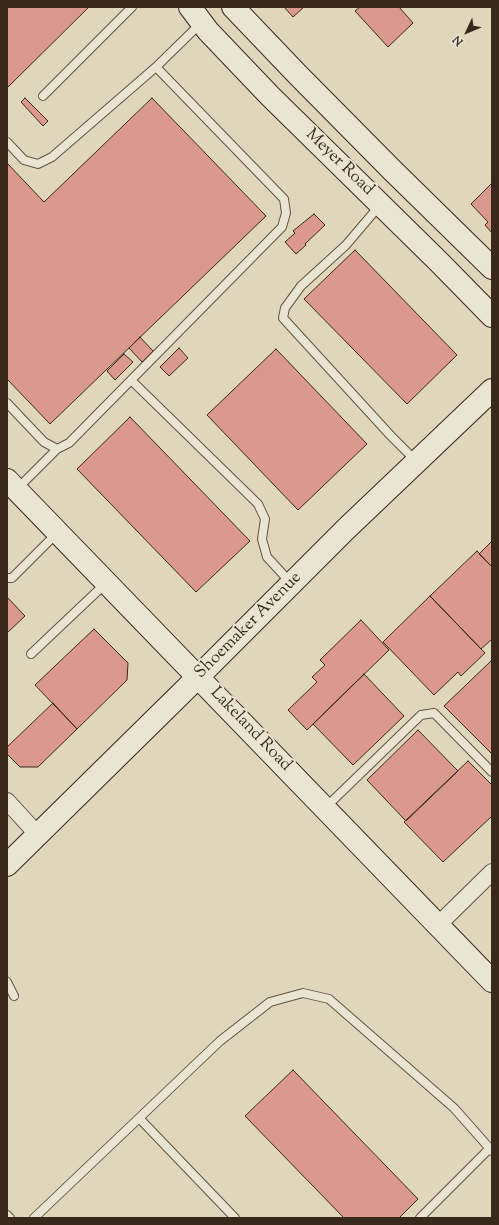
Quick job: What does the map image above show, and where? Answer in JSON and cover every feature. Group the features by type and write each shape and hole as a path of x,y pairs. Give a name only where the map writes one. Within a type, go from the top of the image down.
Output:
{"main road":[{"name":"Meyer Road","path":"233,7 296,74 492,268"},
{"name":"Meyer Road","path":"196,15 208,31 270,96 440,262 492,316"},
{"path":"270,96 296,74"},
{"name":"Shoemaker Avenue","path":"7,865 346,529 492,390"},
{"name":"Lakeland Road","path":"12,485 492,981"}],"street":[{"path":"7,801 38,835"},
{"path":"438,925 492,872"}],"lane":[{"path":"43,96 132,7"},
{"path":"7,142 24,160 38,164 52,157 156,68 196,15"},
{"path":"12,485 57,449 70,442 282,227 286,213 284,199 156,68"},
{"path":"381,205 346,245 301,286 285,308 283,318 391,436 417,461"},
{"path":"131,380 258,504 265,519 262,539 267,557 292,584"},
{"path":"7,403 44,442 57,449"},
{"path":"7,578 12,578 58,532"},
{"path":"31,654 106,583"},
{"path":"325,808 421,715 434,713 492,772"},
{"path":"7,982 14,996 7,992"},
{"path":"34,1218 220,1041 270,1002 302,993 329,999 454,1108 491,1150 420,1218"},
{"path":"139,1118 234,1218"},
{"path":"7,1215 10,1218"}],"building":[{"path":"7,7 89,7 7,88"},
{"path":"284,7 304,7 293,17"},
{"path":"360,7 399,7 413,23 388,47 355,11"},
{"path":"25,98 48,121 43,126 21,102"},
{"path":"152,98 266,216 50,424 7,379 7,163 44,202"},
{"path":"492,183 492,233 485,225 488,222 471,204"},
{"path":"314,214 325,225 296,254 285,242 295,233 293,231"},
{"path":"355,250 457,355 407,404 304,299"},
{"path":"140,337 153,351 142,362 129,348"},
{"path":"179,348 188,358 169,376 160,367"},
{"path":"276,349 367,444 298,510 207,415"},
{"path":"124,354 133,362 115,380 107,371"},
{"path":"130,417 250,541 196,592 77,469"},
{"path":"492,541 492,567 479,554"},
{"path":"477,551 492,567 492,639 481,649 430,596"},
{"path":"430,596 485,653 461,676 458,672 434,695 383,642"},
{"path":"7,597 25,616 7,633"},
{"path":"361,620 389,650 307,730 288,710 317,682 312,677 325,665 320,660"},
{"path":"94,629 128,663 127,680 77,729 35,685"},
{"path":"492,661 492,754 444,706"},
{"path":"364,674 404,716 353,765 313,724"},
{"path":"53,703 77,729 38,767 20,767 7,754 7,747"},
{"path":"418,730 458,771 406,821 367,780"},
{"path":"468,761 492,785 492,816 443,862 404,822"},
{"path":"293,1070 418,1199 399,1218 344,1218 245,1116"}]}
